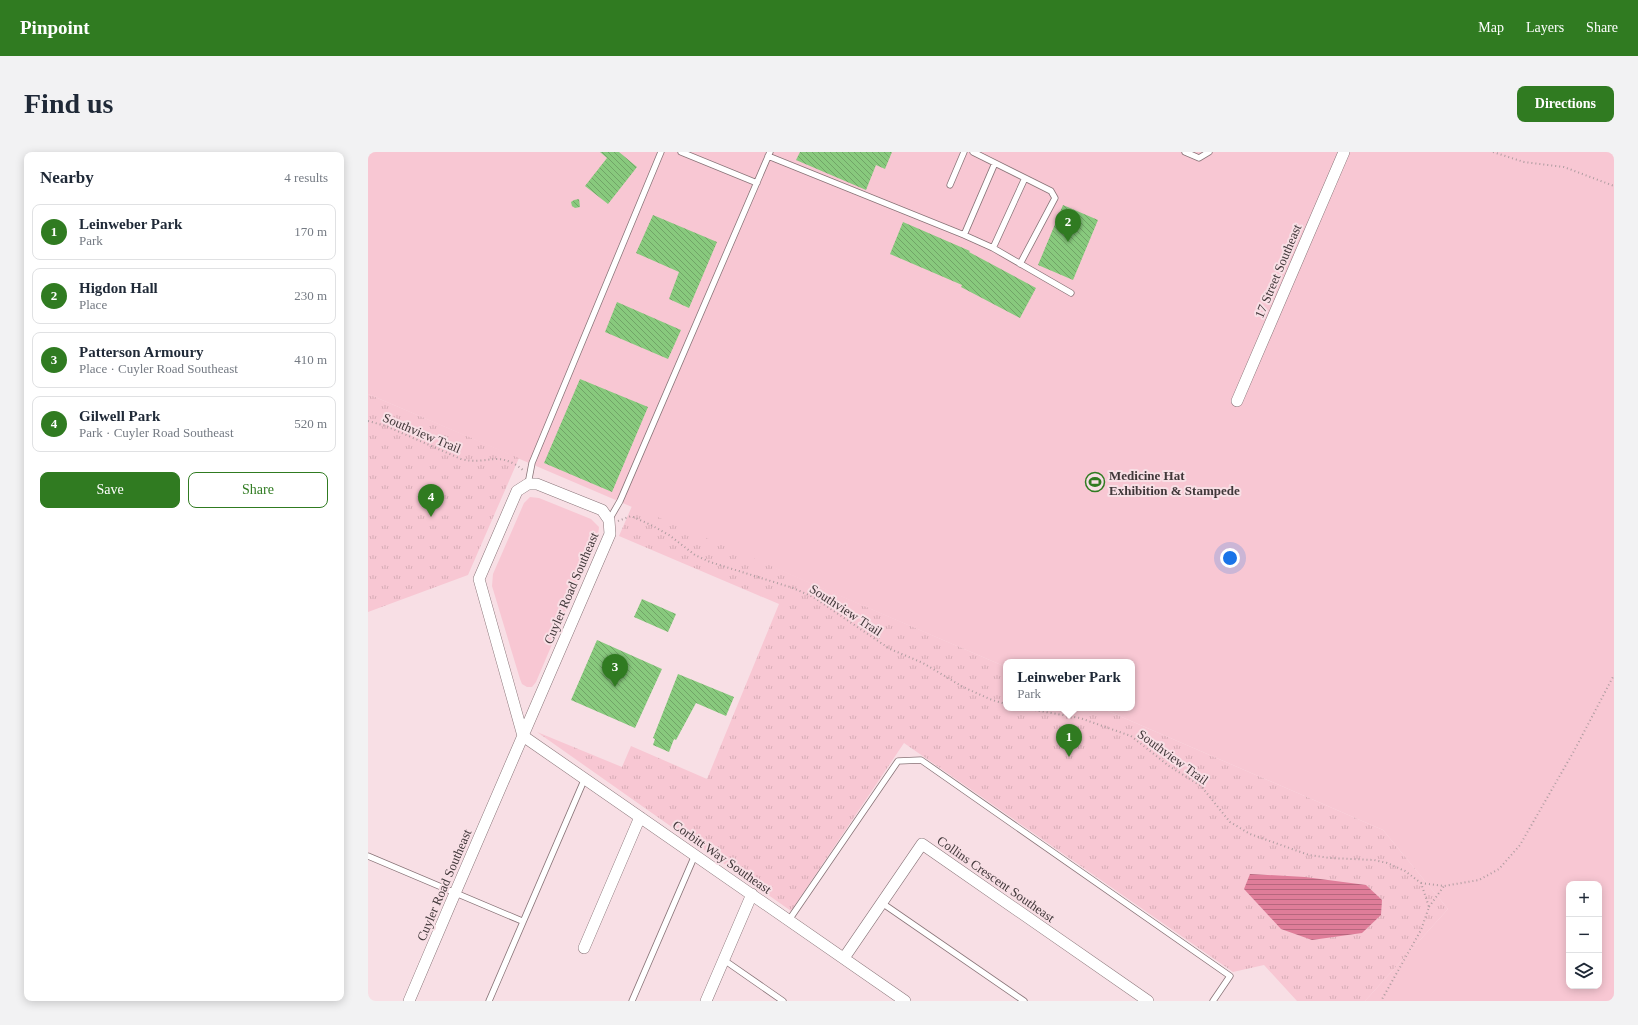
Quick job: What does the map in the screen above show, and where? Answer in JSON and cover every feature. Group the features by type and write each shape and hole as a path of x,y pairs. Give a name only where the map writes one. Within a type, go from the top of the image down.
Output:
{"street":[{"name":"17 Street Southeast","path":"1237,401 1344,152"},
{"name":"Cuyler Road Southeast","path":"409,1001 610,534 609,520 602,510 537,484 528,484"},
{"path":"524,736 479,579 517,491 528,484"},
{"name":"Corbitt Way Southeast","path":"524,736 906,1001"},
{"path":"584,948 640,817"},
{"name":"Collins Crescent Southeast","path":"844,958 922,844 1148,1001"},
{"path":"706,1001 752,894"}],"lane":[{"path":"528,484 532,464 661,152"},
{"path":"681,152 757,183"},
{"path":"950,184 964,152"},
{"path":"973,152 1051,191 1054,198 1020,264"},
{"path":"1185,152 1199,158 1209,152"},
{"path":"609,520 620,501 769,154 964,234 993,248 1071,293"},
{"path":"964,234 995,163"},
{"path":"993,248 1025,178"},
{"path":"789,920 898,762 921,760 1230,976 1213,1001"},
{"path":"489,1001 522,921 585,778"},
{"path":"632,1001 695,855"},
{"path":"368,856 522,921"},
{"path":"882,903 1024,1001"},
{"path":"723,960 783,1001"}],"path":[{"path":"1493,152 1524,162 1564,166 1614,186"},
{"name":"Southview Trail","path":"368,421 386,426 461,459 473,462 492,459 505,460 527,474 528,484"},
{"name":"Southview Trail","path":"609,520 621,521 631,516 669,535 695,555 710,562 793,588 813,597 890,649 923,663 963,687 1003,703"},
{"path":"1429,908 1420,883 1444,886 1479,880 1500,869 1520,844 1574,751 1614,675"},
{"name":"Southview Trail","path":"1040,711 1080,718 1130,736 1169,766 1201,786 1230,822 1250,834 1309,855 1330,858 1374,860 1387,863 1405,871 1420,883"},
{"path":"1381,1001 1421,930 1429,908 1444,886"}],"green space":[{"name":"Medicine Hat Exhibition & Stampede","path":"368,152 1614,152 1614,1001 1365,1001 1448,909 1383,830 1108,711 1135,711 1135,659 1003,659 1003,666 368,394"},
{"path":"368,394 519,458 468,575 368,612"},
{"path":"530,497 539,498 591,519 599,527 598,536 536,682 532,687 527,687 522,684 520,679 492,586 493,574 524,503"},
{"path":"632,506 1003,666 1003,711 1108,711 1383,830 1448,909 1365,1001 1297,1001 1264,965 1233,972 904,743 791,911 537,732 622,767 631,746 707,779 779,604 619,536"}],"shaded area":[{"path":"1250,874 1305,877 1366,885 1382,900 1381,915 1362,933 1312,940 1281,929 1244,889"}],"building":[{"path":"600,152 619,152 637,167 608,204 585,186 607,158"},
{"path":"800,152 892,152 885,169 876,165 866,190 796,160"},
{"path":"579,199 580,207 575,208 572,206 571,202"},
{"path":"1063,205 1098,220 1073,280 1038,265"},
{"path":"653,215 717,242 689,308 669,299 679,272 636,253"},
{"path":"903,222 970,251 969,252 1036,288 1020,318 961,287 962,285 890,254"},
{"path":"617,302 681,330 668,359 605,332"},
{"path":"580,379 648,407 612,492 544,463"},
{"path":"642,599 676,614 668,632 634,617"},
{"path":"597,640 662,669 635,728 571,700"},
{"path":"678,674 734,697 726,716 696,703 676,740 674,739 669,752 653,745 655,739 653,738"}],"place":[{"name":"Higdon Hall","path":"1068,242"},
{"name":"Medicine Hat Exhibition & Stampede","path":"1095,482"},
{"name":"Gilwell Park","path":"431,517"},
{"name":"Patterson Armoury","path":"615,687"},
{"name":"Leinweber Park","path":"1069,757"}]}
